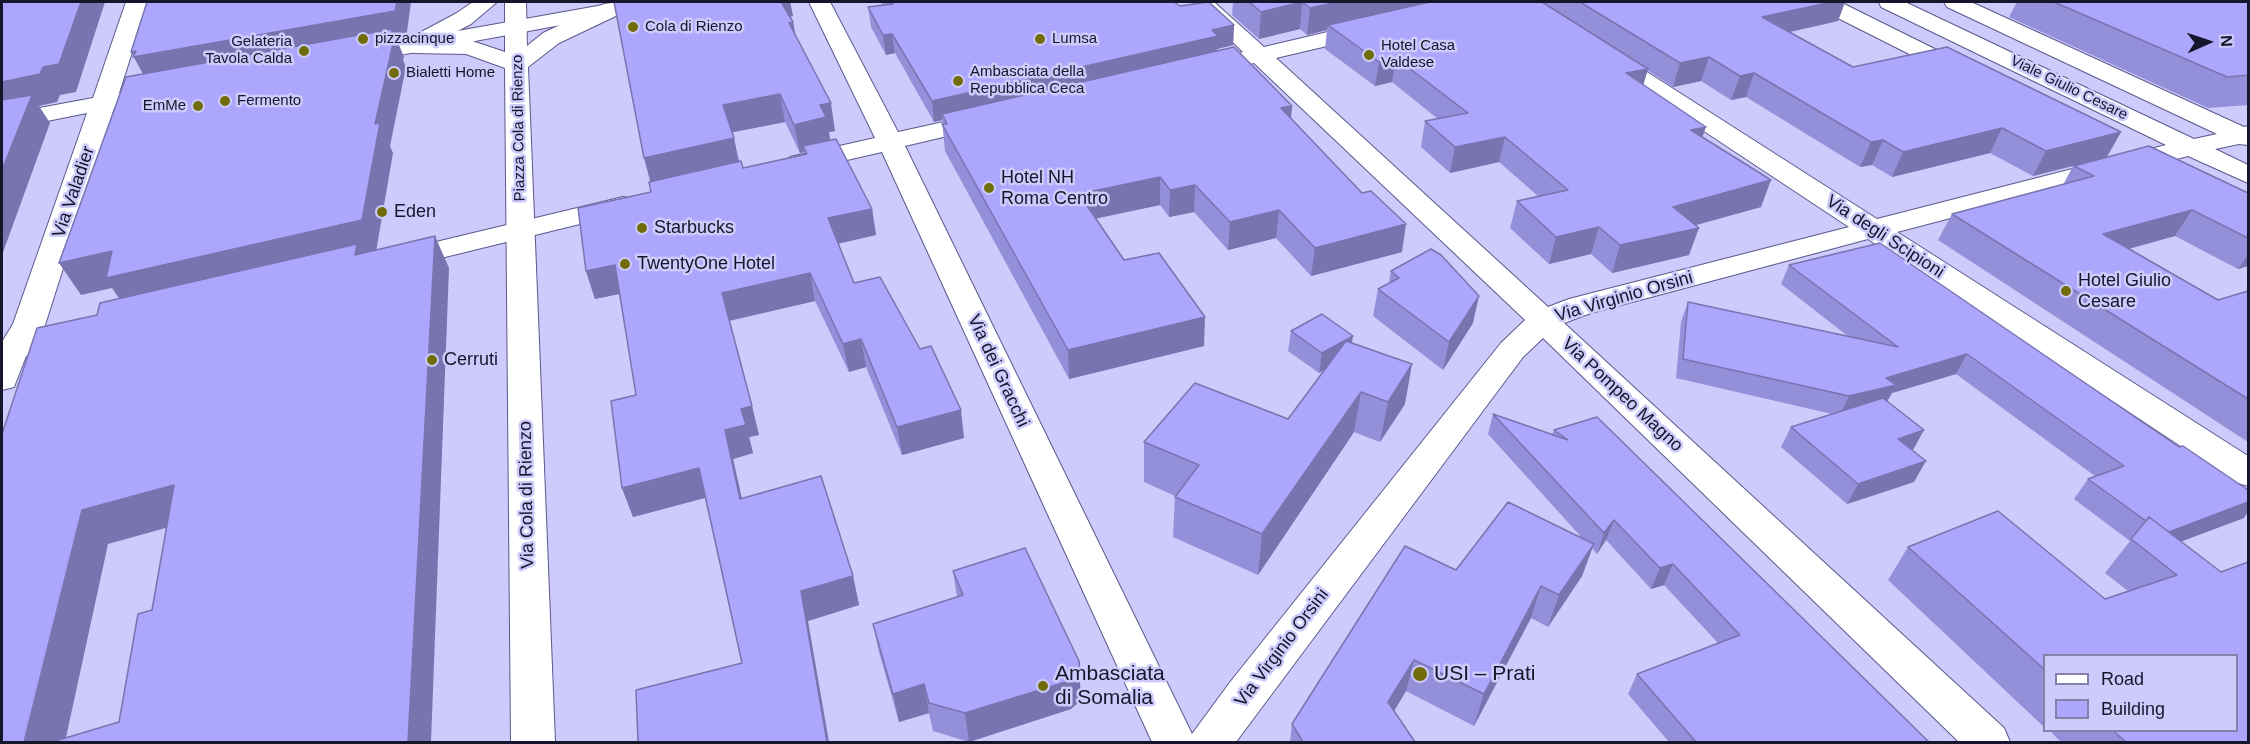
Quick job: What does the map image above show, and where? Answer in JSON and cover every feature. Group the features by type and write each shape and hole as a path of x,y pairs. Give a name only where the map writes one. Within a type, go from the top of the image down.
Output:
{"street":[{"name":"Via Valadier","path":"2,379 7,351 28,325 137,2"},
{"path":"414,46 463,19 486,2"},
{"name":"Piazza Cola di Rienzo","path":"515,2 522,239"},
{"path":"568,2 612,9"},
{"path":"333,61 414,46 469,47 517,65 557,35 612,9 652,2"},
{"name":"Via dei Gracchi","path":"819,2 890,142 1174,742"},
{"name":"Via Pompeo Magno","path":"1202,2 1989,742"},
{"path":"1824,2 1980,81"},
{"name":"Viale Giulio Cesare","path":"1889,2 2248,175"},
{"name":"Viale Giulio Cesare","path":"1955,2 2246,136"},
{"name":"Piazza Cola di Rienzo","path":"414,46 612,9"},
{"path":"1183,74 1391,24"},
{"name":"Via degli Scipioni","path":"1589,44 2248,473"},
{"path":"2,122 184,88"},
{"path":"779,168 1003,116"},
{"name":"Via Virginio Orsini","path":"1211,742 1253,684 1512,350 1543,321 1580,306 2136,160 2246,136"},
{"name":"Viale Giulio Cesare","path":"2105,145 2169,177"},
{"name":"Piazza Cola di Rienzo","path":"373,265 522,239 645,199"},
{"name":"Via Cola di Rienzo","path":"522,239 533,742"},
{"path":"7,351 96,330"}],"building":[{"path":"2,2 81,2 59,64 43,67 40,74 2,82"},
{"path":"147,2 397,2 395,11 133,57 136,51 131,52"},
{"path":"614,2 781,2 793,22 789,23 831,103 820,105 826,117 794,125 780,94 723,105 734,138 644,158"},
{"path":"891,2 1174,2 1180,6 1209,2 1234,25 1212,30 1218,36 932,101 892,34 883,35 868,7 893,4"},
{"path":"1249,2 1302,2 1261,12"},
{"path":"1302,2 1338,2 1310,8"},
{"path":"1430,2 1542,2 1648,69 1626,73 1706,127 1691,130 1771,180 1673,207 1699,228 1620,245 1599,227 1556,237 1517,201 1568,190 1505,137 1455,147 1425,121 1468,113 1396,58 1379,62 1328,25"},
{"path":"1580,2 1832,2 1762,17 1853,67 1947,47 2121,132 2046,151 2002,128 1903,152 1883,140 1871,142 1754,73 1740,76 1709,57 1680,63"},
{"path":"2054,2 2248,2 2248,75 2227,77"},
{"path":"392,29 391,40 394,39 375,124 380,123 362,220 106,278 112,251 59,263 126,77"},
{"path":"1234,47 1292,106 1281,108 1362,193 1371,191 1406,224 1315,248 1279,210 1230,222 1195,185 1170,190 1160,177 1079,194 1124,260 1159,253 1205,317 1068,350 942,124 947,124 942,114"},
{"path":"32,95 2,170 2,100"},
{"path":"836,139 872,209 828,218 854,283 880,277 920,349 931,346 961,410 897,427 861,339 843,344 810,273 722,293 752,406 741,409 746,425 725,430 740,499 821,476 853,576 801,591 827,742 638,742 636,690 742,663 699,468 622,488 611,401 636,395 615,265 586,271 578,208 651,192 649,182 741,161 743,168 807,154 803,146"},
{"path":"2149,146 2248,193 2248,238 2192,210 2103,234 2218,300 2248,291 2248,399 1952,214 2094,176 2074,166"},
{"path":"435,236 408,742 52,742 119,722 138,614 152,610 174,485 82,510 24,742 2,742 2,434 37,328 97,315 100,303 357,244 355,255"},
{"path":"1880,243 2179,447 2183,446 2248,490 2248,502 2169,532 2149,517 2146,521 2088,479 2124,466 1967,354 1886,378 1896,385 1849,396 1683,359 1688,302 1898,347 1789,265"},
{"path":"1431,249 1441,255 1479,296 1449,342 1378,289 1399,278 1391,271"},
{"path":"1322,314 1353,336 1322,353 1291,331"},
{"path":"1346,341 1412,364 1388,402 1361,392 1262,534 1175,497 1199,465 1144,442 1195,383 1288,419"},
{"path":"1883,398 1924,430 1898,439 1926,461 1858,484 1791,427"},
{"path":"1493,414 1568,440 1554,430 1597,417 1929,742 1696,742 1637,674 1740,635 1673,564 1660,568 1614,520 1604,533"},
{"path":"1508,502 1594,544 1559,595 1541,586 1484,694 1414,660 1388,702 1415,742 1303,742 1292,724 1405,546 1456,570"},
{"path":"1998,511 2105,599 2177,575 2131,539 2149,517 2221,572 2248,562 2248,742 2126,742 2114,732 2238,732 2238,654 2043,654 2043,668 1908,547"},
{"path":"1025,548 1079,661 1080,671 1069,681 965,713 929,703 924,684 893,694 873,624 963,595 953,571"}],"place":[{"name":"Cola di Rienzo","path":"633,27"},
{"name":"pizzacinque","path":"363,39"},
{"name":"Lumsa","path":"1040,39"},
{"name":"Gelateria Tavola Calda","path":"304,51"},
{"name":"Hotel Casa Valdese","path":"1369,55"},
{"name":"Bialetti Home","path":"394,73"},
{"name":"Ambasciata della Repubblica Ceca","path":"958,81"},
{"name":"Fermento","path":"225,101"},
{"name":"EmMe","path":"198,106"},
{"name":"Hotel NH Roma Centro","path":"989,188"},
{"name":"Eden","path":"382,212"},
{"name":"Starbucks","path":"642,228"},
{"name":"TwentyOne Hotel","path":"625,264"},
{"name":"Hotel Giulio Cesare","path":"2066,291"},
{"name":"Cerruti","path":"432,360"},
{"name":"USI – Prati","path":"1420,674"},
{"name":"Ambasciata di Somalia","path":"1043,686"}]}
